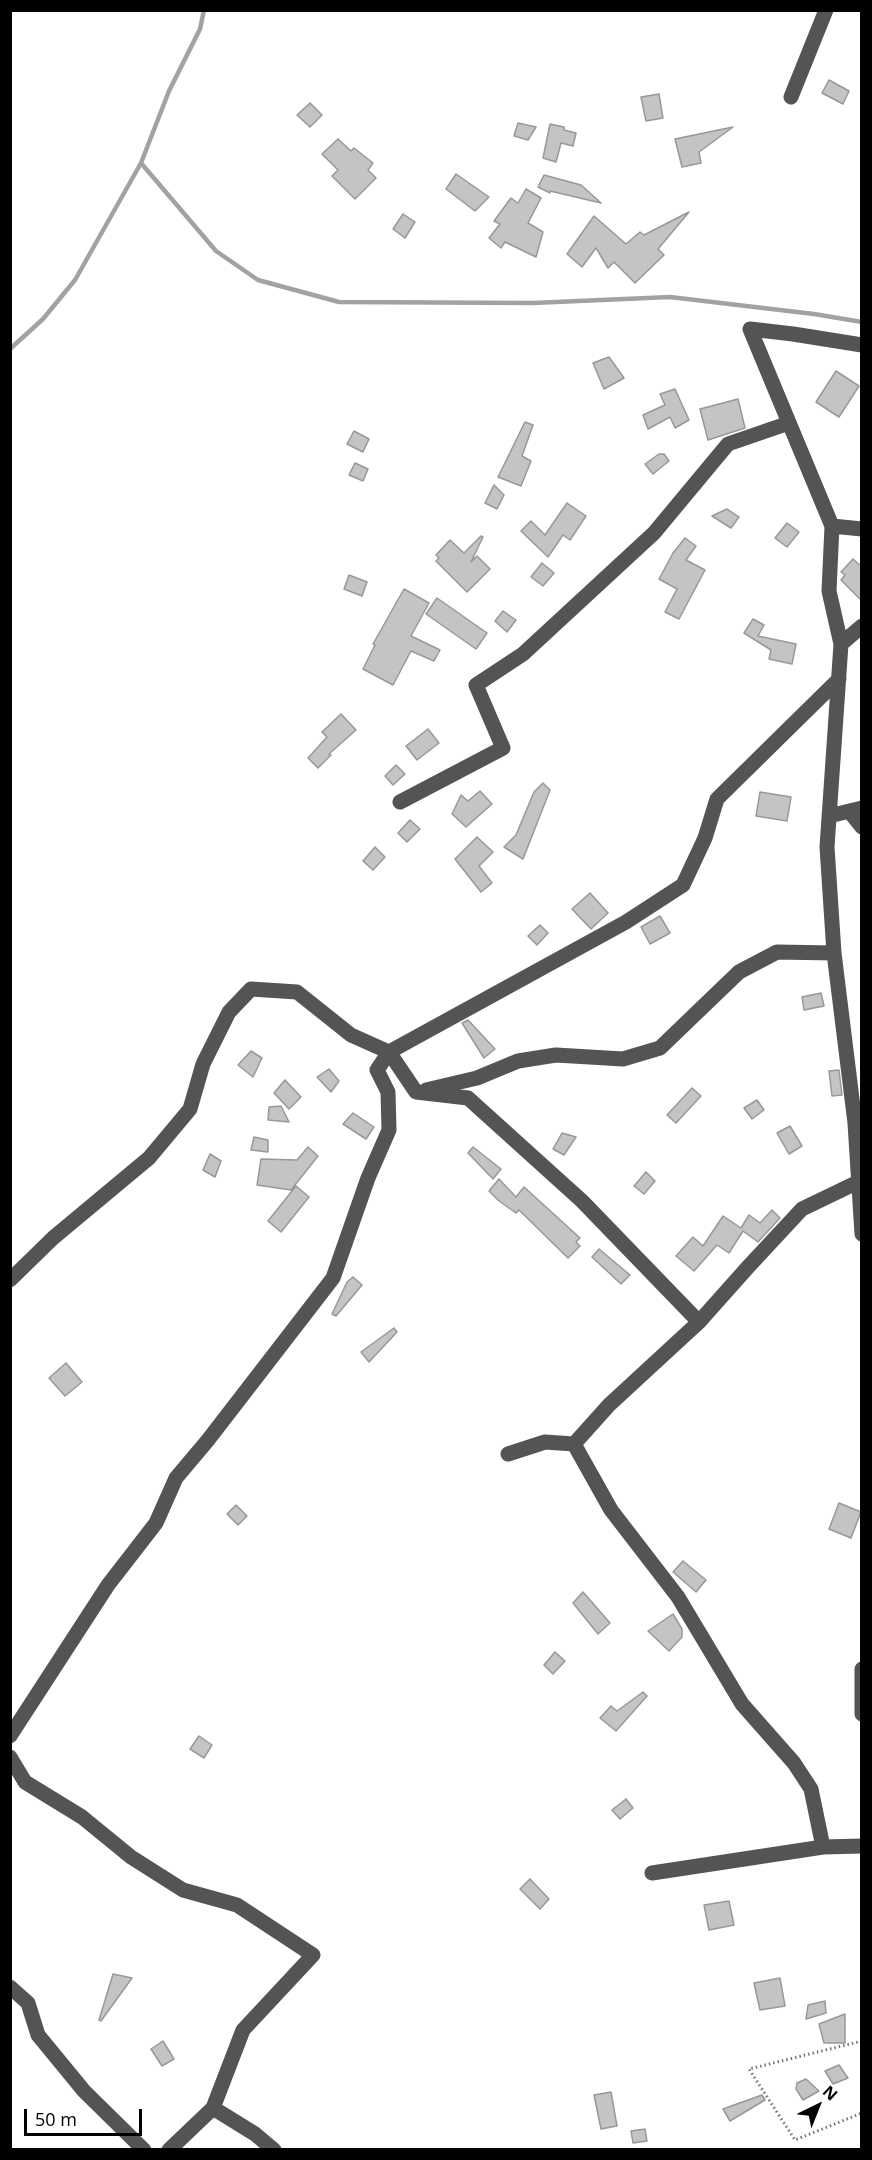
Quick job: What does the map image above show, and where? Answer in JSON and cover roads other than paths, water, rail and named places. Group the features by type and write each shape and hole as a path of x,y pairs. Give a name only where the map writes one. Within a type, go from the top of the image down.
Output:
{"street":[{"path":"791,97 826,10"},
{"path":"861,345 750,329 832,526 830,591 841,644 827,847 834,953 858,1121 861,1234"},
{"path":"400,802 504,748 476,685 523,654 654,533 728,444 789,423"},
{"path":"832,526 861,529"},
{"path":"841,644 861,626"},
{"path":"10,1736 108,1585 156,1523 176,1478 333,1278 368,1178 389,1130 388,1092 377,1070 388,1052 626,922 683,885 705,838 717,799 839,679"},
{"path":"829,816 855,810 861,827"},
{"path":"416,1092 477,1078 518,1060 556,1055 622,1059 660,1048 739,972 777,952 834,953"},
{"path":"10,1280 53,1238 149,1158 190,1109 203,1064 229,1012 251,989 297,992 351,1035 388,1052 416,1092 468,1098 582,1201 699,1322"},
{"path":"574,1444 609,1405 699,1322 802,1209 858,1182"},
{"path":"508,1454 545,1443 574,1444"},
{"path":"574,1444 611,1510 678,1597 742,1704 794,1763 811,1790 823,1847"},
{"path":"861,1669 861,1714"},
{"path":"10,1756 25,1782 82,1816 131,1857 183,1890 237,1905 313,1955 243,2030 213,2108 169,2150"},
{"path":"652,1873 823,1847 861,1846"},
{"path":"10,1987 28,2003 38,2035 84,2091 144,2150"},
{"path":"213,2108 255,2134 274,2150"}],"waterway":[{"path":"10,349 43,319 75,280 141,163 169,91 200,29 204,10"},
{"path":"141,163 216,251 258,280 339,302 533,303 670,297 862,322"}]}
